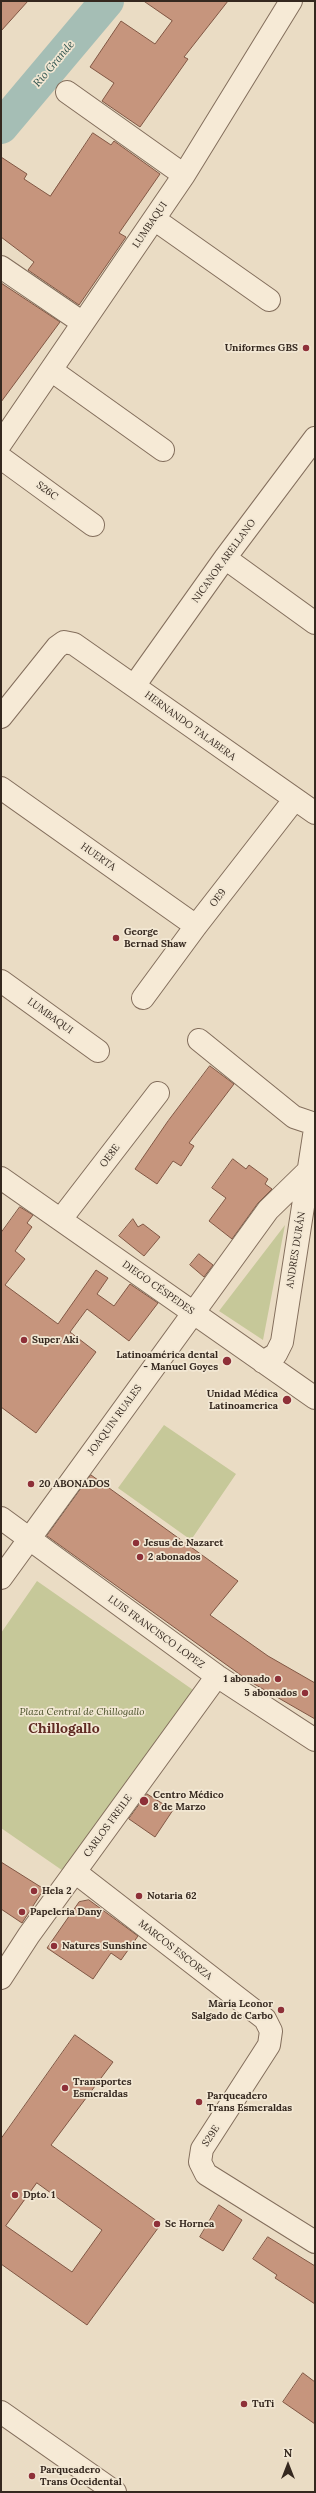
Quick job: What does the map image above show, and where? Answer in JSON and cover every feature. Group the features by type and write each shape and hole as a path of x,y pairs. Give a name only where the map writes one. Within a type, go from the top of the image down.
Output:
{"street":[{"name":"LUMBAQUI","path":"1,443 184,175 291,1"},
{"path":"67,92 184,175"},
{"path":"154,219 269,300"},
{"path":"1,267 83,323"},
{"path":"51,370 163,450"},
{"name":"NICANOR ARELLANO","path":"134,686 315,438"},
{"name":"S26C","path":"1,458 94,525"},
{"path":"226,558 315,623"},
{"name":"HERNANDO TALABERA","path":"3,710 57,647 64,642 74,644 294,800 315,813"},
{"name":"HUERTA","path":"1,788 196,926"},
{"name":"OE9","path":"143,998 196,926 294,800"},
{"name":"LUMBAQUI","path":"1,981 98,1051"},
{"path":"199,1040 294,1117 315,1124"},
{"name":"OE8E","path":"61,1220 158,1093"},
{"name":"ANDRES DURÁN","path":"263,1362 276,1354 282,1342 315,1129"},
{"name":"JOAQUIN RUALES","path":"1,1578 30,1540 192,1312 268,1210 308,1172"},
{"name":"DIEGO CÉSPEDES","path":"1,1178 315,1398"},
{"name":"LUIS FRANCISCO LOPEZ","path":"1,1518 217,1676 315,1740"},
{"name":"CARLOS FREILE","path":"1,1978 75,1872 217,1676"},
{"name":"MARCOS ESCORZA","path":"75,1872 265,2019 271,2031"},
{"name":"S29E","path":"271,2031 269,2045 202,2150 200,2162 206,2174 315,2242"},
{"path":"1,2412 115,2492"}],"green space":[{"path":"285,1225 263,1340 219,1311"},
{"path":"164,1425 236,1474 191,1540 118,1488"},
{"name":"Plaza Central de Chillogallo","path":"37,1581 196,1692 69,1875 1,1828 1,1633"}],"building":[{"path":"1,1 28,1 1,31"},
{"path":"144,1 228,1 184,57 188,59 140,127 102,101 114,83 90,67 121,21 155,44 172,21"},
{"path":"93,133 111,145 114,141 160,174 119,233 126,237 79,305 28,270 34,262 1,237 1,157 27,174 24,179 50,196"},
{"path":"1,283 60,322 1,402"},
{"path":"210,1066 234,1084 189,1143 194,1146 181,1166 173,1161 157,1184 135,1169 168,1121"},
{"path":"233,1159 246,1169 249,1165 268,1179 265,1184 272,1189 258,1203 232,1239 209,1221 226,1198 212,1188"},
{"path":"20,1207 33,1215 27,1223 32,1227 15,1251 25,1259 5,1285 58,1324 96,1270 108,1278 97,1294 114,1306 130,1284 158,1303 129,1341 87,1309 70,1332 96,1352 36,1433 1,1407 1,1233"},
{"path":"133,1219 138,1227 143,1224 160,1237 144,1256 119,1236"},
{"path":"199,1254 213,1265 204,1277 190,1265"},
{"name":"2 abonados","path":"91,1475 238,1581 210,1615 268,1656 315,1683 315,1719 249,1681 47,1536"},
{"path":"147,1794 173,1810 155,1837 129,1819"},
{"path":"1,1862 44,1889 22,1923 1,1909"},
{"path":"89,1900 138,1936 121,1960 111,1953 93,1979 47,1948 79,1902"},
{"path":"75,2035 113,2062 51,2145 161,2224 87,2325 1,2264 1,2139","holes":["37,2183 102,2230 72,2272 6,2226"]},
{"path":"219,2205 242,2220 223,2251 200,2237"},
{"path":"268,2237 315,2266 315,2304 275,2278 277,2275 253,2259"},
{"path":"303,2373 315,2382 315,2424 283,2402"}],"waterway":[{"name":"Rio Grande","path":"1,127 107,1"}],"place":[{"name":"Uniformes GBS","path":"306,348"},
{"name":"George Bernad Shaw","path":"116,938"},
{"name":"Super Aki","path":"24,1340"},
{"name":"Latinoamérica dental - Manuel Goyes","path":"227,1361"},
{"name":"Unidad Médica Latinoamerica","path":"287,1400"},
{"name":"20 ABONADOS","path":"31,1484"},
{"name":"Jesus de Nazaret","path":"136,1543"},
{"name":"2 abonados","path":"140,1557"},
{"name":"1 abonado","path":"278,1679"},
{"name":"5 abonados","path":"305,1693"},
{"name":"Centro Médico 8 de Marzo","path":"144,1801"},
{"name":"Hela 2","path":"34,1891"},
{"name":"Notaria 62","path":"139,1896"},
{"name":"Papeleria Dany","path":"22,1912"},
{"name":"Natures Sunshine","path":"54,1946"},
{"name":"María Leonor Salgado de Carbo","path":"281,2010"},
{"name":"Transportes Esmeraldas","path":"65,2088"},
{"name":"Parqueadero Trans Esmeraldas","path":"199,2102"},
{"name":"Dpto. 1","path":"15,2195"},
{"name":"Se Hornea","path":"157,2224"},
{"name":"TuTi","path":"244,2404"},
{"name":"Parqueadero Trans Occidental","path":"32,2476"}],"district":[{"name":"Chillogallo","path":"64,1729"}]}
